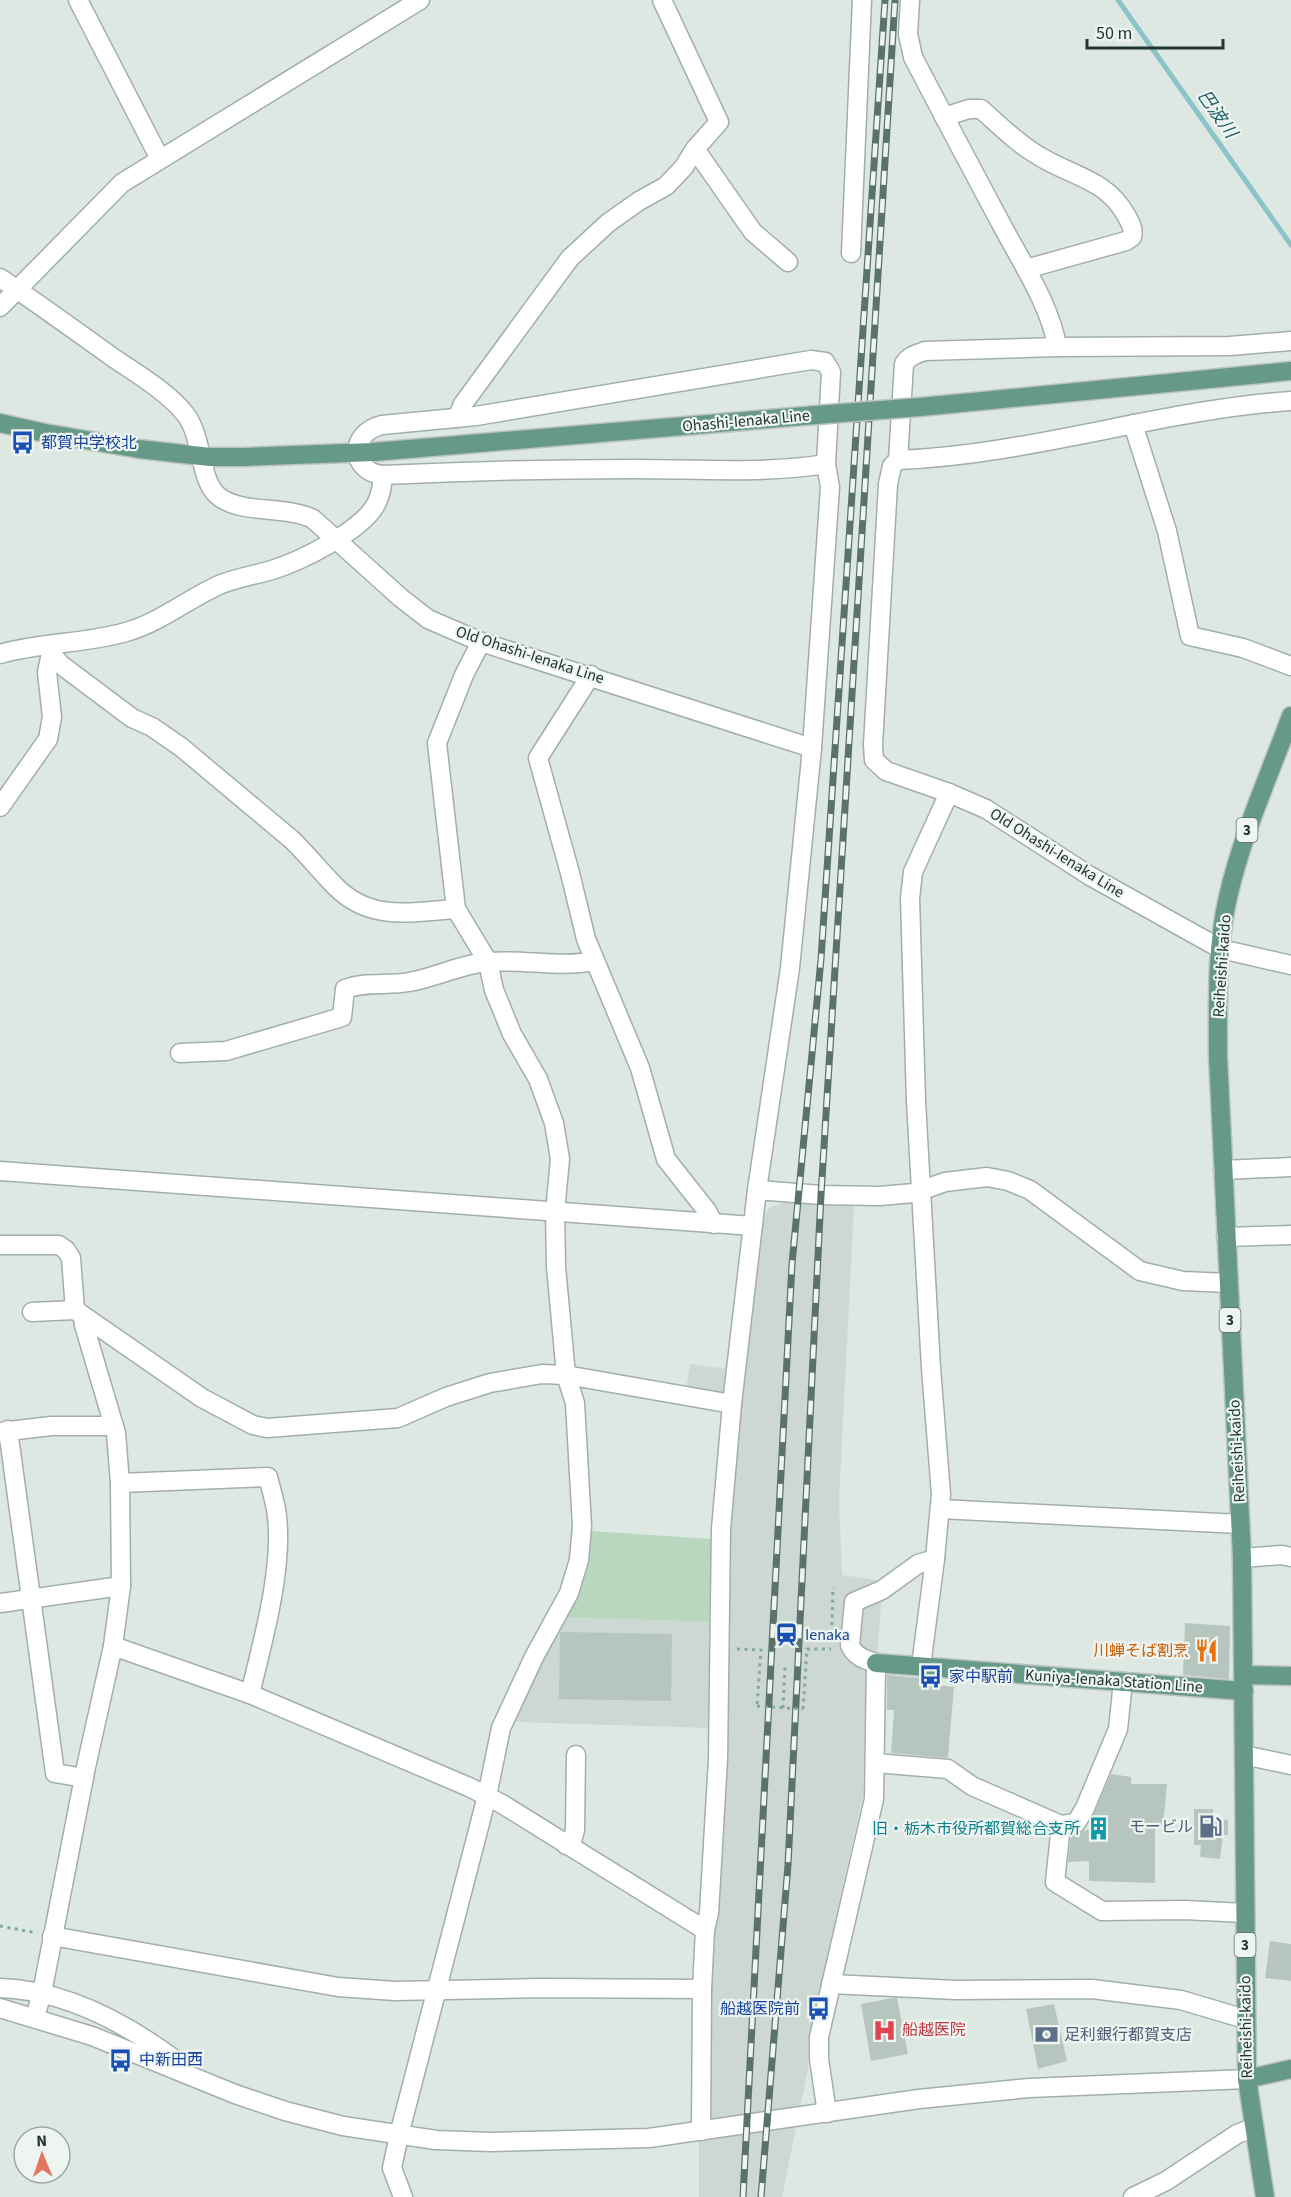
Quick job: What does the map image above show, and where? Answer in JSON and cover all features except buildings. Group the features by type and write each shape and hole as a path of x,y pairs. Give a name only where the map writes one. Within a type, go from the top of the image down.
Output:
{"main road":[{"name":"Ohashi-Ienaka Line","path":"0,423 101,444 201,456 244,457 358,452 920,407 1291,371"},
{"name":"Reiheishi-kaido","path":"1264,2197 1246,2079 1242,1558 1218,1056 1221,950 1227,900 1237,860 1291,716"},
{"name":"Kuniya-Ienaka Station Line","path":"876,1663 1123,1682 1244,1683 1291,1676"},
{"path":"1246,2079 1291,2069"}],"street":[{"path":"78,0 160,159"},
{"path":"0,307 122,183 420,0"},
{"path":"458,418 463,404 570,258 608,223 639,201 666,186 719,122 662,0"},
{"path":"851,253 862,0"},
{"path":"910,0 908,34 913,57 1026,269 1056,334 1057,347"},
{"path":"944,117 969,109 981,109 1038,156 1100,186 1111,194 1124,211 1133,231 1132,237 1126,241 1026,269"},
{"path":"695,149 753,232 788,262"},
{"name":"Old Ohashi-Ienaka Line","path":"0,278 138,375 185,413 197,436 209,484 217,495 242,506 302,514 337,539 401,598 428,619 481,642 591,675 812,748"},
{"path":"1291,341 1230,346 1057,347 925,351 908,358 904,364 898,460 996,450 1133,424 1291,401"},
{"path":"700,2131 702,1989 718,1758 721,1529 732,1404 757,1190 790,968 812,748 830,487 826,464 831,372 825,362 811,360 570,402 372,428 365,432 358,442 358,452 364,468 371,474 383,475 512,469 734,470 810,467 826,464"},
{"path":"1133,424 1167,531 1190,636 1243,648 1291,666"},
{"name":"Old Ohashi-Ienaka Line","path":"898,460 892,466 888,484 874,760 886,771 949,793 986,809 1090,876 1221,950 1291,965"},
{"path":"0,654 17,649 50,649 136,629 217,586 274,569 337,539 368,514 375,506 381,491 383,475"},
{"path":"403,2197 392,2169 399,2135 487,1796 501,1728 534,1657 569,1593 579,1560 582,1526 575,1403 566,1375 556,1266 555,1212 560,1160 554,1124 538,1079 512,1034 494,990 488,962 456,909 437,742 481,642"},
{"path":"0,807 48,739 52,717 47,672 50,649"},
{"path":"50,649 60,664 132,718 152,727 181,747 307,853 334,886 351,900 366,908 394,913 456,909"},
{"path":"591,675 538,758 586,939 640,1068 666,1159 707,1211 714,1224"},
{"path":"921,1666 935,1559 940,1509 940,1478 931,1368 916,1101 910,884 913,872 949,793"},
{"path":"180,1053 226,1051 342,1017 345,989 356,985 407,983 488,962 547,965 580,964 594,961"},
{"path":"1223,1170 1291,1167"},
{"path":"0,1171 753,1226"},
{"path":"757,1190 821,1195 880,1196 922,1191 945,1182 980,1178 1008,1181 1030,1190 1140,1272 1183,1281 1228,1283"},
{"path":"1226,1237 1291,1235"},
{"path":"0,1245 59,1245 71,1258 79,1313 116,1433 120,1483 122,1586 113,1646 47,1935 42,1993 35,2017"},
{"path":"32,1312 79,1313 202,1398 253,1425 267,1428 398,1419 446,1397 490,1383 542,1374 566,1375 732,1404"},
{"path":"84,1778 55,1773 32,1599 4,1431 51,1426 114,1426"},
{"path":"120,1483 268,1477 276,1511 277,1560 268,1619 250,1694"},
{"path":"940,1509 1240,1524"},
{"path":"1242,1558 1282,1555 1291,1557"},
{"path":"827,2114 819,2059 819,2037 874,1799 876,1663 860,1657 850,1645 854,1602 882,1590 918,1564 935,1559"},
{"path":"0,1603 122,1586"},
{"path":"113,1646 250,1694 487,1796 705,1930"},
{"path":"875,1763 948,1770 972,1786 1062,1825 1076,1823 1085,1808 1118,1729 1123,1682"},
{"path":"566,1845 573,1838 575,1830 576,1755"},
{"path":"1244,1755 1291,1765"},
{"path":"1062,1825 1055,1882 1102,1911 1184,1910 1245,1913"},
{"path":"47,1935 338,1987 395,1990 702,1989"},
{"path":"831,1984 956,1990 1092,1989 1181,2000 1245,2019"},
{"path":"0,1988 56,1996 104,2017 150,2042 203,2080"},
{"path":"0,2008 92,2036 285,2111 343,2126 436,2140 491,2142 649,2138 919,2099 1029,2088 1246,2079"},
{"path":"1133,2197 1166,2181 1237,2134 1253,2128"}],"path":[{"path":"832,1627 833,1587"},
{"path":"727,1649 761,1650 758,1706 803,1709 807,1649 831,1651 832,1639"},
{"path":"783,1708 785,1666"},
{"path":"0,1926 47,1935"}],"shaded area":[{"path":"789,1199 850,1201 854,1206 839,1499 842,1575 883,1581 877,1655 866,1667 863,1795 808,2042 808,2070 800,2108 715,2120 705,2112 721,1809 728,1552 740,1407 762,1229 769,1208"},
{"path":"690,1364 727,1369 723,1396 686,1390"},
{"path":"565,1617 709,1622 710,1728 516,1722 535,1672"},
{"path":"796,2127 782,2197 699,2197 699,2142 715,2139 718,2136"}],"green space":[{"path":"590,1531 712,1539 709,1622 565,1617 579,1586"}],"waterway":[{"name":"巴波川","path":"1118,0 1291,245"}],"railway":[{"path":"743,2197 792,1264 821,959 885,0"},
{"path":"761,2197 788,1865 821,1195 895,0"}],"place":[{"name":"都賀中学校北","path":"23,443"},
{"name":"Ienaka","path":"787,1635"},
{"name":"川蝉そば割烹","path":"1207,1651"},
{"name":"家中駅前","path":"931,1677"},
{"name":"モービル","path":"1211,1827"},
{"name":"旧・栃木市役所都賀総合支所","path":"1098,1829"},
{"name":"船越医院前","path":"818,2009"},
{"name":"船越医院","path":"884,2030"},
{"name":"足利銀行都賀支店","path":"1046,2035"},
{"name":"中新田西","path":"121,2060"}]}
